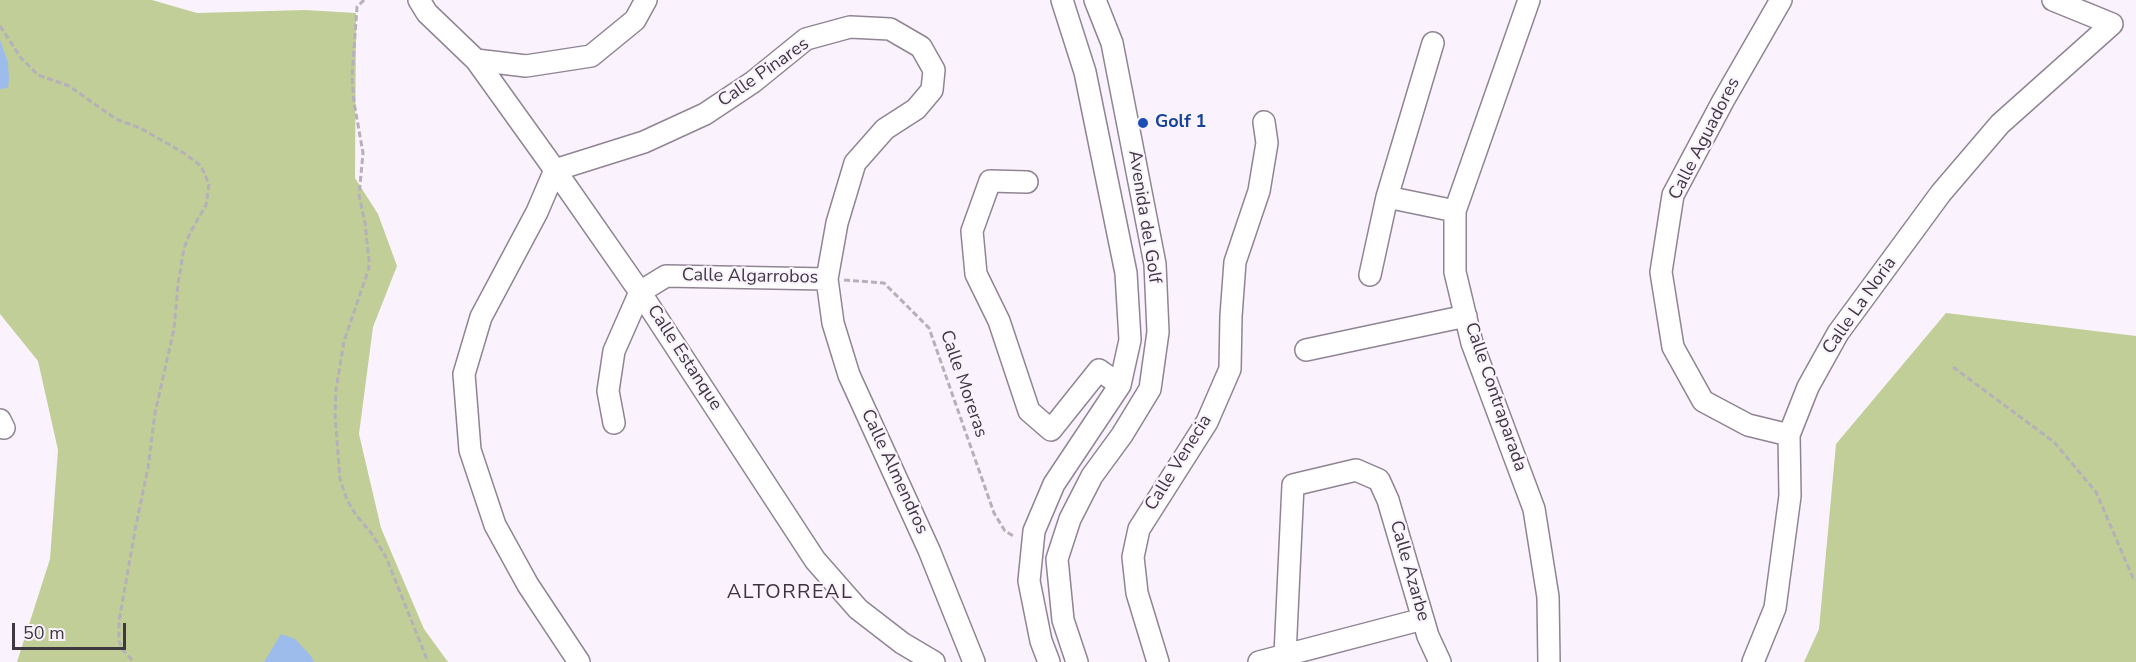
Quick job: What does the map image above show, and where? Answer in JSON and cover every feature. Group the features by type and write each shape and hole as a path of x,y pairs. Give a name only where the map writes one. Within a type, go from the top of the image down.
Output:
{"street":[{"name":"Calle Estanque","path":"419,0 427,12 476,60 555,170 640,292 815,560 858,609 902,643 934,662"},
{"name":"Calle Estanque","path":"436,0 450,35"},
{"path":"476,60 526,66 591,56 635,20 646,0"},
{"name":"Avenida del Golf","path":"1049,662 1041,641 1029,581 1034,531 1054,484 1120,385 1130,340 1126,273 1085,72 1062,0"},
{"name":"Avenida del Golf","path":"1077,662 1062,620 1057,559 1070,519 1092,476 1122,435 1150,389 1158,332 1153,253 1112,43 1095,0"},
{"name":"Calle Contraparada","path":"1529,0 1455,211 1455,272 1472,343 1534,509 1548,597 1550,662"},
{"name":"Calle Aguadores","path":"1781,0 1723,101 1673,195 1661,272 1673,347 1702,401 1748,425 1789,435"},
{"name":"Calle La Noria","path":"1753,662 1775,608 1790,496 1789,435 1808,387 1838,333 1941,193 2000,124 2112,24 2053,0"},
{"name":"Calle Pinares","path":"555,170 644,142 705,114 753,82 806,39 850,27 890,29 921,47 934,70 932,90 916,109 885,129 855,163 837,223 827,279"},
{"path":"1370,275 1387,197 1433,43"},
{"name":"Calle Venecia","path":"1158,662 1137,593 1133,556 1139,529 1207,422 1230,369 1235,262 1259,191 1267,143 1264,122"},
{"path":"555,170 537,212 481,317 464,374 470,450 495,525 528,585 579,662"},
{"path":"1027,182 990,181 972,231 976,274 999,321 1029,411 1051,430 1099,370 1120,385"},
{"path":"1387,197 1455,211"},
{"name":"Calle Algarrobos","path":"640,292 666,276 827,279"},
{"name":"Calle Almendros","path":"827,279 833,323 849,375 929,550 974,662"},
{"path":"614,423 608,391 614,351 640,292"},
{"path":"1306,350 1466,316"},
{"name":"Calle Azarbe","path":"1285,655 1293,485 1356,470 1379,480 1388,500 1428,636 1440,662"},
{"path":"1259,662 1423,619"}],"path":[{"path":"364,0 357,7 352,78 363,153 359,196 365,223 369,268 344,341 336,390 335,415 340,479 347,500 386,557 428,662"},
{"path":"0,26 21,58 38,75 69,86 116,119 140,128 184,153 201,166 209,184 206,205 184,248 174,329 155,413 148,468 135,525 119,621 119,641 122,650 134,662"},
{"name":"Calle Moreras","path":"827,279 884,283 929,328 994,513 1005,531 1032,546"},
{"path":"1953,367 2054,442 2096,492 2133,578 2136,580"}],"green space":[{"path":"0,0 152,0 197,13 305,10 356,13 355,178 378,214 397,266 373,327 359,434 381,528 424,629 448,662 17,662 50,559 58,450 38,361 0,314"},
{"path":"1946,313 2136,336 2136,662 1804,662 1819,629 1836,444"}],"water":[{"path":"0,40 8,62 9,79 8,88 0,89"},
{"path":"281,634 295,639 314,662 264,662"}],"place":[{"name":"Golf 1","path":"1143,123"}],"district":[{"name":"ALTORREAL","path":"790,593"}]}
